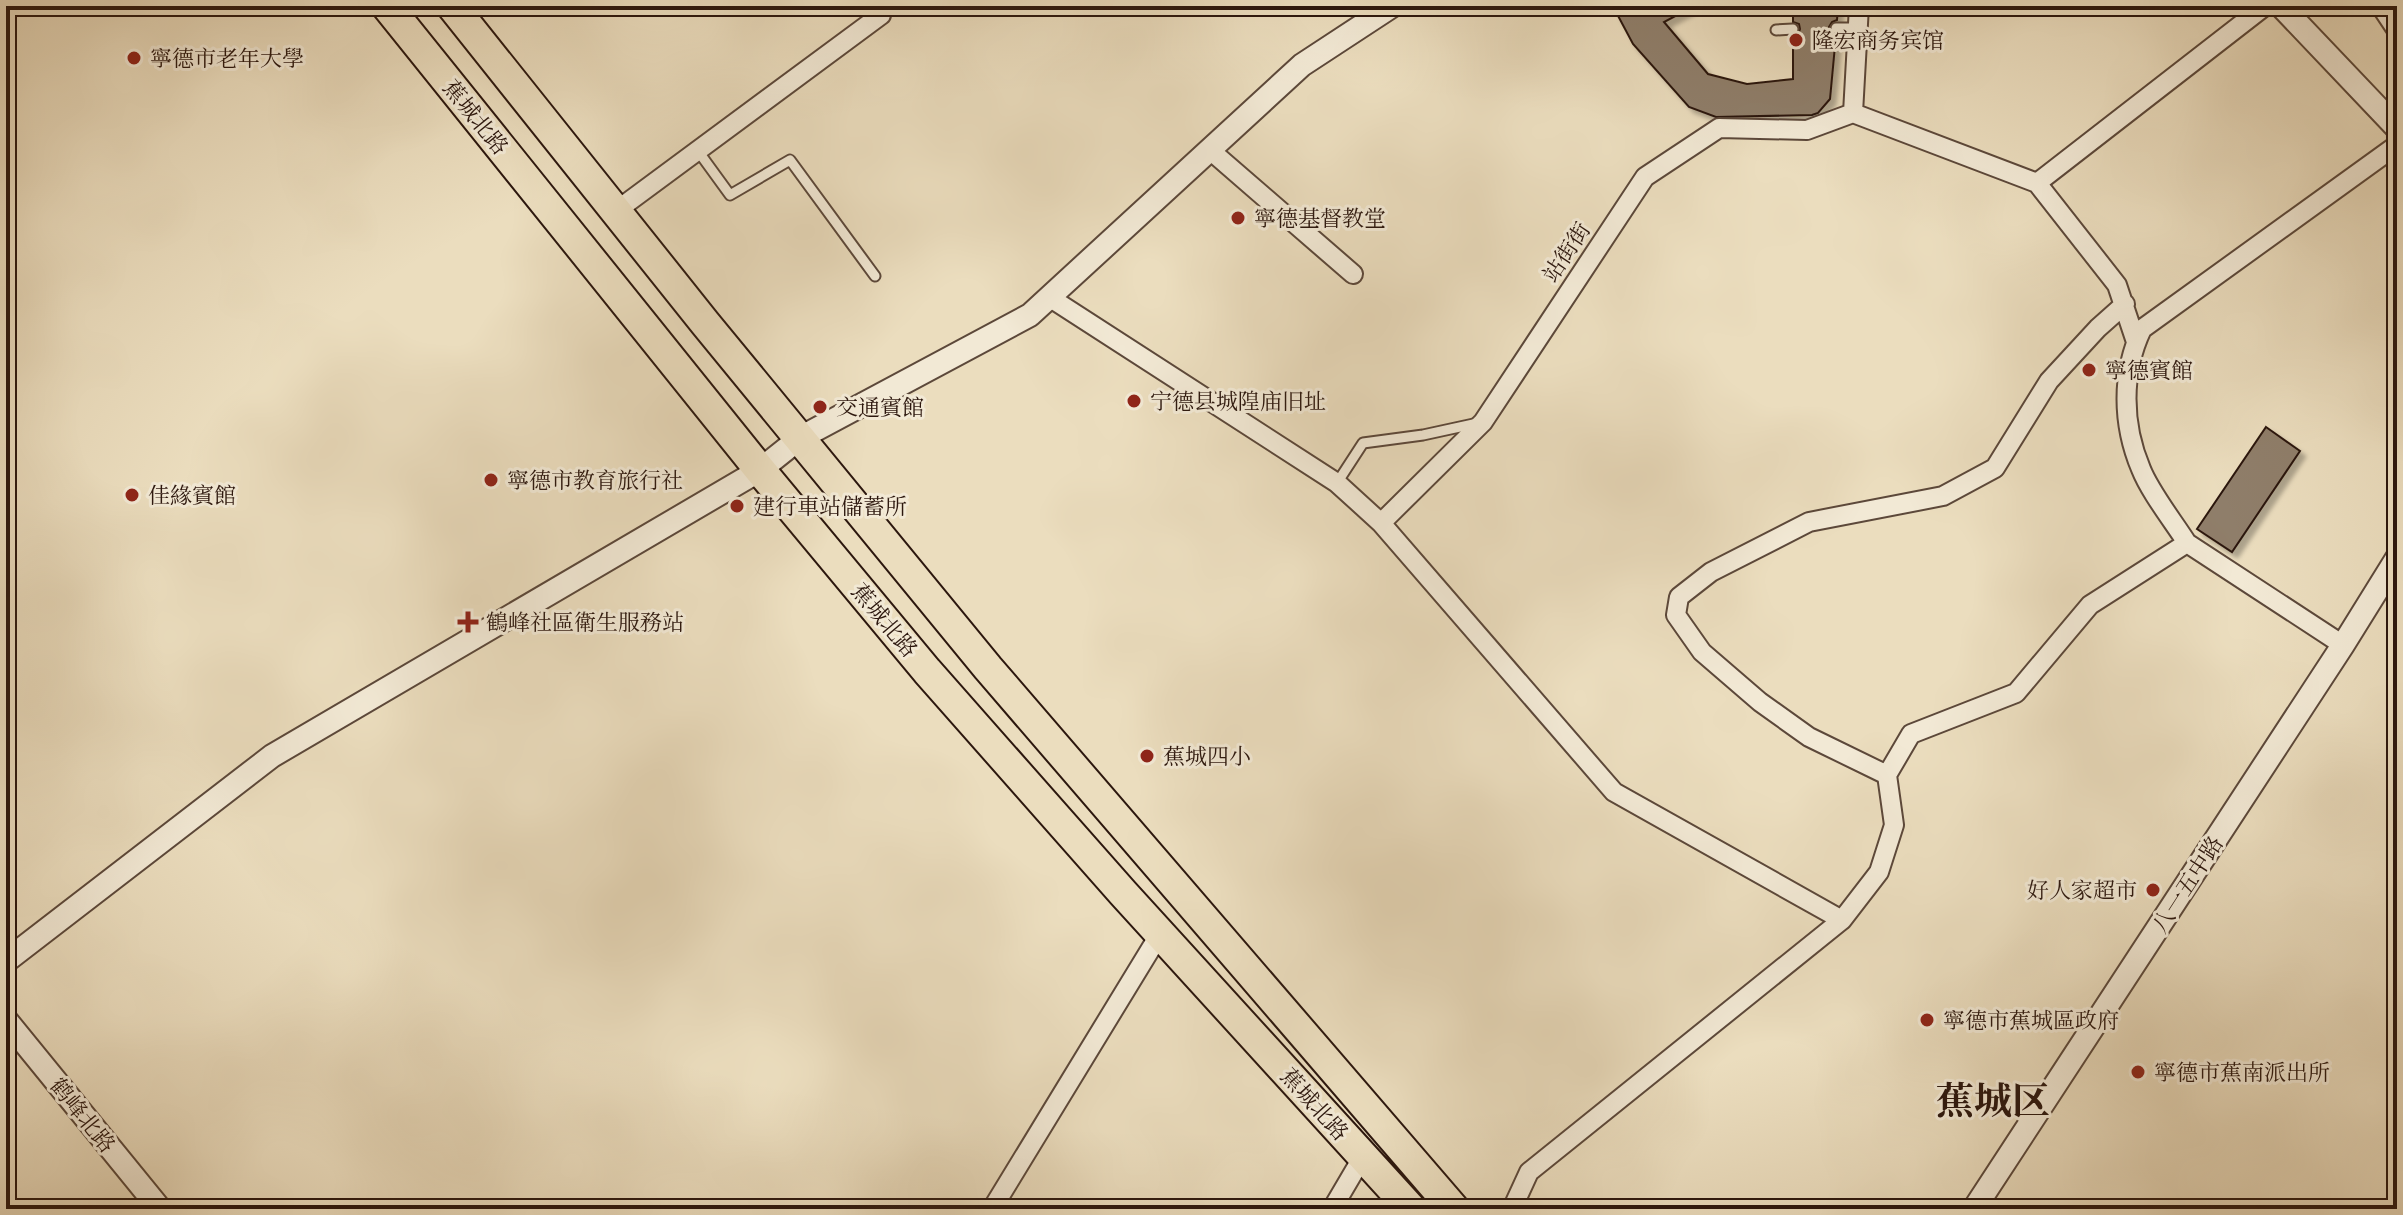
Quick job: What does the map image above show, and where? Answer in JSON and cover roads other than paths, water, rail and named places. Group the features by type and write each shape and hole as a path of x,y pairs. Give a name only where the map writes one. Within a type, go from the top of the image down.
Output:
{"highway":[{"name":"蕉城北路","path":"387,6 760,470 927,671 1123,893 1411,1209"},
{"name":"蕉城北路","path":"452,6 988,668 1454,1209"}],"street":[{"path":"6,961 272,756 760,470 800,438 1030,315 1302,65 1392,6"},
{"path":"1859,6 1853,113 2037,183 2117,285 2136,342"},
{"path":"2037,183 2265,6"},
{"path":"2281,6 2397,128"},
{"path":"2383,6 2397,27"},
{"path":"616,211 881,15"},
{"name":"站街街","path":"1381,523 1483,422 1645,177 1719,128 1807,130 1853,113"},
{"path":"2343,645 2187,543 2141,471 2127,424 2128,377 2142,329 2397,145"},
{"path":"1210,150 1353,274"},
{"path":"1049,297 1337,483 1381,523 1614,792 1842,920"},
{"path":"1887,775 1809,737 1760,702 1702,652 1676,615 1679,597 1711,572 1809,522 1943,496 1995,468 2049,381 2125,304"},
{"path":"1512,1209 1529,1172 1842,920 1879,872 1894,825 1887,775 1911,734 2016,693 2090,605 2187,543"},
{"name":"八一五中路","path":"1974,1209 2397,558"},
{"path":"992,1209 1161,932"},
{"name":"鹤峰北路","path":"6,1020 160,1209"},
{"path":"1332,1209 1362,1158"}],"lane":[{"path":"1836,28 1858,28"},
{"path":"1776,30 1793,29"},
{"path":"698,151 730,195 790,160 875,276"},
{"path":"1337,483 1363,443 1423,435 1483,422"}],"place":[{"name":"隆宏商务宾馆","path":"1796,40"},
{"name":"寧德市老年大學","path":"134,58"},
{"name":"寧德基督教堂","path":"1238,218"},
{"name":"寧德賓館","path":"2089,370"},
{"name":"宁德县城隍庙旧址","path":"1134,401"},
{"name":"交通賓館","path":"820,407"},
{"name":"寧德市教育旅行社","path":"491,480"},
{"name":"佳緣賓館","path":"132,495"},
{"name":"建行車站儲蓄所","path":"737,506"},
{"name":"鶴峰社區衛生服務站","path":"468,622"},
{"name":"蕉城四小","path":"1147,756"},
{"name":"好人家超市","path":"2153,890"},
{"name":"寧德市蕉城區政府","path":"1927,1020"},
{"name":"寧德市蕉南派出所","path":"2138,1072"}],"district":[{"name":"蕉城区","path":"1993,1101"}]}
